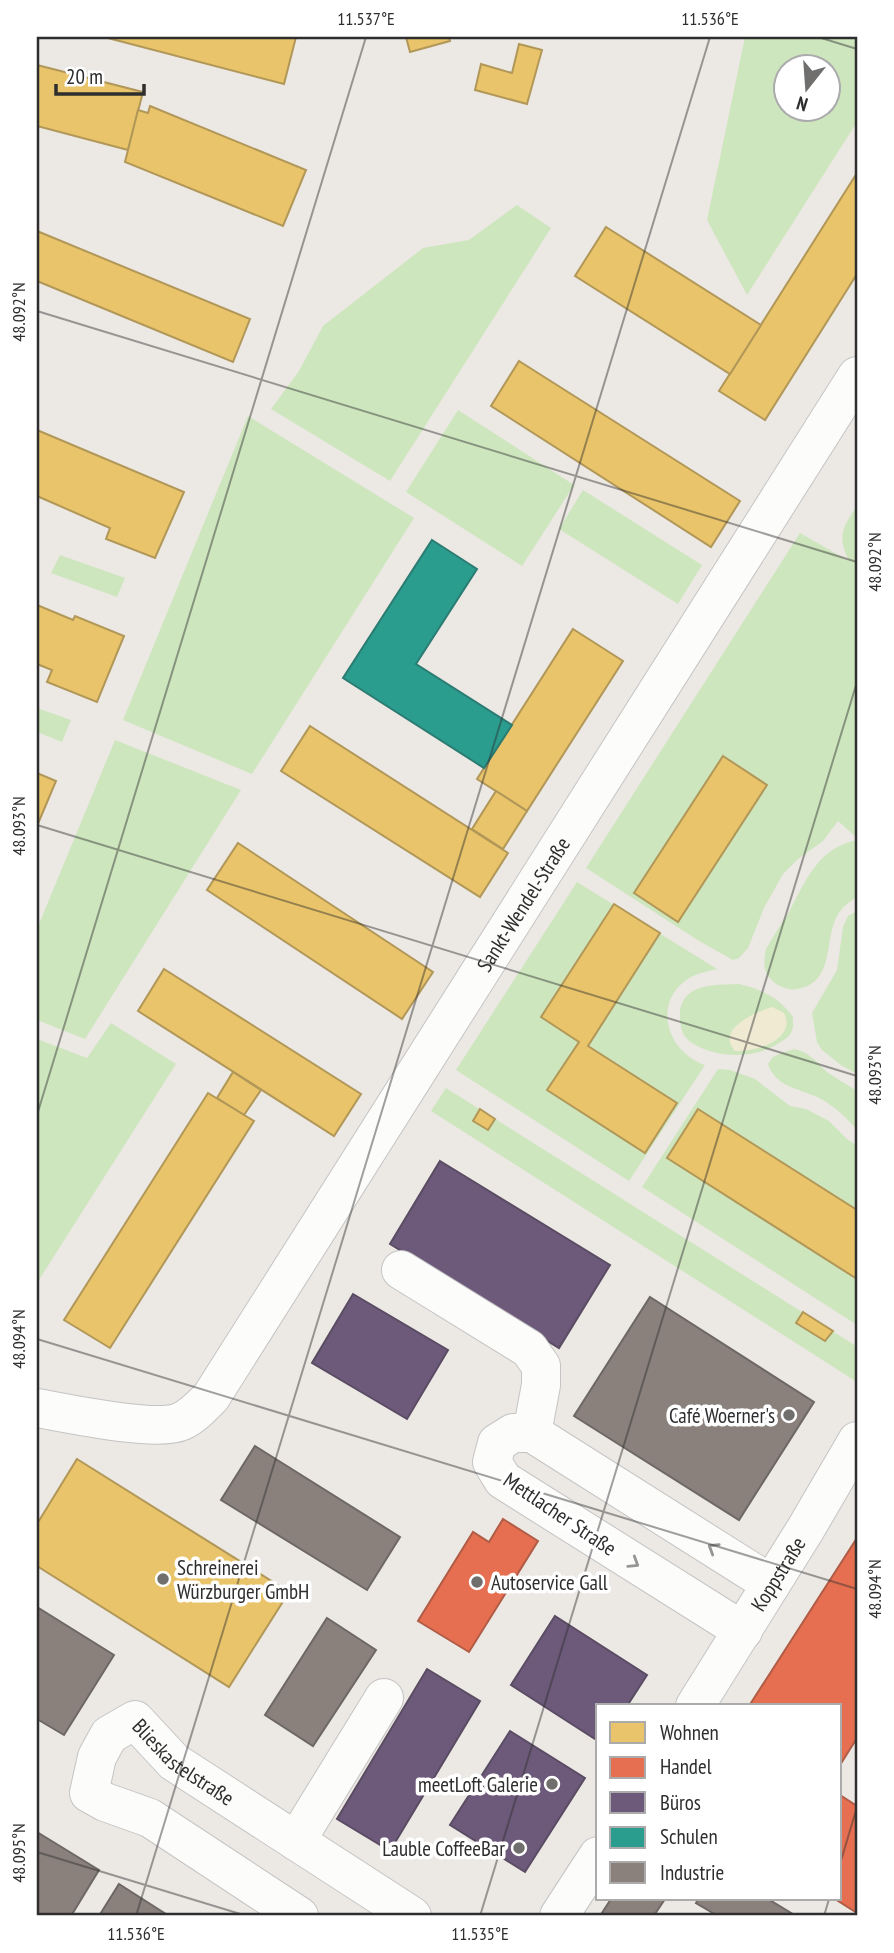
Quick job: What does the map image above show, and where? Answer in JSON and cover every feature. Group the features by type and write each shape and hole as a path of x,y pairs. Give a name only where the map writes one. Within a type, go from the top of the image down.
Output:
{"street":[{"name":"Sankt-Wendel-Straße","path":"37,1408 150,1425 180,1423 211,1397 857,376"},
{"path":"401,1270 529,1349 541,1366 541,1385 532,1433 771,1584"},
{"name":"Mettlacher Straße","path":"532,1433 513,1433 497,1443 492,1462 503,1480 743,1631"},
{"name":"Koppstraße","path":"696,1704 857,1441"},
{"path":"296,1841 384,1698"},
{"name":"Blieskastelstraße","path":"299,1916 150,1818 105,1802 89,1793 97,1757 109,1735 135,1720 174,1762 412,1916"},
{"path":"559,1916 596,1859"}],"green space":[{"path":"745,37 857,37 857,122 747,295 707,220"},
{"path":"517,205 551,228 390,481 271,409 299,371 323,326 423,248 469,240"},
{"path":"458,410 574,485 522,566 406,492"},
{"path":"248,416 414,518 252,774 123,720"},
{"path":"583,490 702,565 678,604 559,529"},
{"path":"857,506 857,838 838,821 823,841 798,859 783,874 764,908 748,948 739,958 733,960 586,868 800,533 849,561 842,538 848,520"},
{"path":"60,555 125,578 117,597 51,573"},
{"path":"37,708 71,720 62,742 37,732"},
{"path":"115,740 241,790 85,1039 37,1020 37,929"},
{"path":"857,841 857,897 837,916 823,969 810,985 798,989 781,987 766,973 766,949 821,860 841,845"},
{"path":"577,882 717,969 697,974 685,981 675,991 669,1003 667,1015 674,1040 692,1059 705,1065 629,1181 456,1070"},
{"path":"857,911 857,1074 822,1050 817,1042 812,1013 837,970 843,927 848,916"},
{"path":"739,984 769,995 788,1010 793,1017 793,1029 789,1036 759,1052 736,1055 713,1052 689,1041 683,1033 680,1020 684,999 699,988"},
{"path":"111,1023 176,1064 37,1283 37,1039 87,1058"},
{"path":"794,1049 809,1055 827,1072 857,1091 857,1130 828,1103 777,1079 768,1064 773,1057"},
{"path":"718,1069 730,1070 755,1079 790,1106 806,1109 829,1121 857,1145 857,1325 642,1187"},
{"path":"446,1088 856,1346 857,1382 431,1111"}],"sand":[{"path":"772,1007 784,1013 785,1030 780,1037 763,1046 735,1051 730,1043 734,1029 748,1017"}],"building: Wohnen":[{"path":"104,37 296,37 284,84"},
{"path":"406,37 449,37 450,41 410,52"},
{"path":"519,44 542,50 527,104 475,90 481,64 512,73"},
{"path":"37,65 143,92 128,150 37,126"},
{"path":"150,106 306,170 283,226 125,162 138,110 148,113"},
{"path":"857,173 857,274 765,420 719,391"},
{"path":"606,227 761,325 730,374 575,276"},
{"path":"37,231 250,319 233,362 37,281"},
{"path":"519,361 740,501 711,547 491,406"},
{"path":"37,430 184,492 155,558 106,539 110,528 37,496"},
{"path":"37,605 73,620 75,616 124,636 97,702 47,682 52,670 37,664"},
{"path":"573,629 623,661 527,811 477,779"},
{"path":"310,726 508,853 480,897 281,771"},
{"path":"723,756 767,785 678,922 634,893"},
{"path":"37,773 56,781 37,826"},
{"path":"496,791 527,811 503,849 472,829"},
{"path":"238,843 433,972 402,1019 207,890"},
{"path":"614,904 660,933 588,1046 677,1103 645,1153 547,1090 579,1042 541,1017"},
{"path":"164,969 361,1094 334,1136 138,1011"},
{"path":"233,1072 261,1090 244,1115 217,1098"},
{"path":"208,1093 254,1121 110,1348 64,1320"},
{"path":"480,1109 495,1119 488,1130 473,1121"},
{"path":"698,1109 857,1210 857,1279 667,1158"},
{"path":"803,1312 833,1331 825,1341 796,1323"},
{"name":"Schreinerei Würzburger GmbH","path":"77,1459 289,1592 229,1687 37,1566 37,1524"}],"building: Handel":[{"name":"Autoservice Gall","path":"503,1519 538,1541 469,1652 418,1621 473,1532 489,1542"},
{"path":"857,1538 857,1738 842,1762 842,1704 750,1704"},
{"path":"842,1796 857,1806 857,1913 837,1900 842,1900"}],"building: Büros":[{"path":"440,1161 610,1265 559,1348 390,1244"},
{"path":"353,1294 448,1350 407,1419 312,1363"},
{"path":"555,1616 647,1675 628,1704 596,1704 596,1740 511,1685"},
{"path":"427,1669 480,1701 390,1851 337,1819"},
{"path":"510,1731 585,1778 525,1872 450,1825"}],"building: Schulen":[{"path":"432,540 477,569 416,664 512,725 484,768 343,678"}],"building: Industrie":[{"path":"650,1297 814,1402 739,1520 574,1416"},
{"path":"255,1446 400,1537 367,1590 221,1500"},
{"path":"37,1607 114,1655 64,1735 37,1719"},
{"path":"327,1618 376,1650 313,1746 265,1715"},
{"path":"37,1832 99,1870 71,1916 37,1916"},
{"path":"119,1884 169,1916 99,1916"},
{"path":"610,1900 664,1900 655,1914 659,1916 600,1916"},
{"path":"698,1900 770,1900 796,1916 718,1916 696,1903"}],"place":[{"name":"Café Woerner's","path":"789,1415"},
{"name":"Schreinerei Würzburger GmbH","path":"163,1579"},
{"name":"Autoservice Gall","path":"477,1582"},
{"name":"meetLoft Galerie","path":"552,1784"},
{"name":"Lauble CoffeeBar","path":"519,1848"}]}
